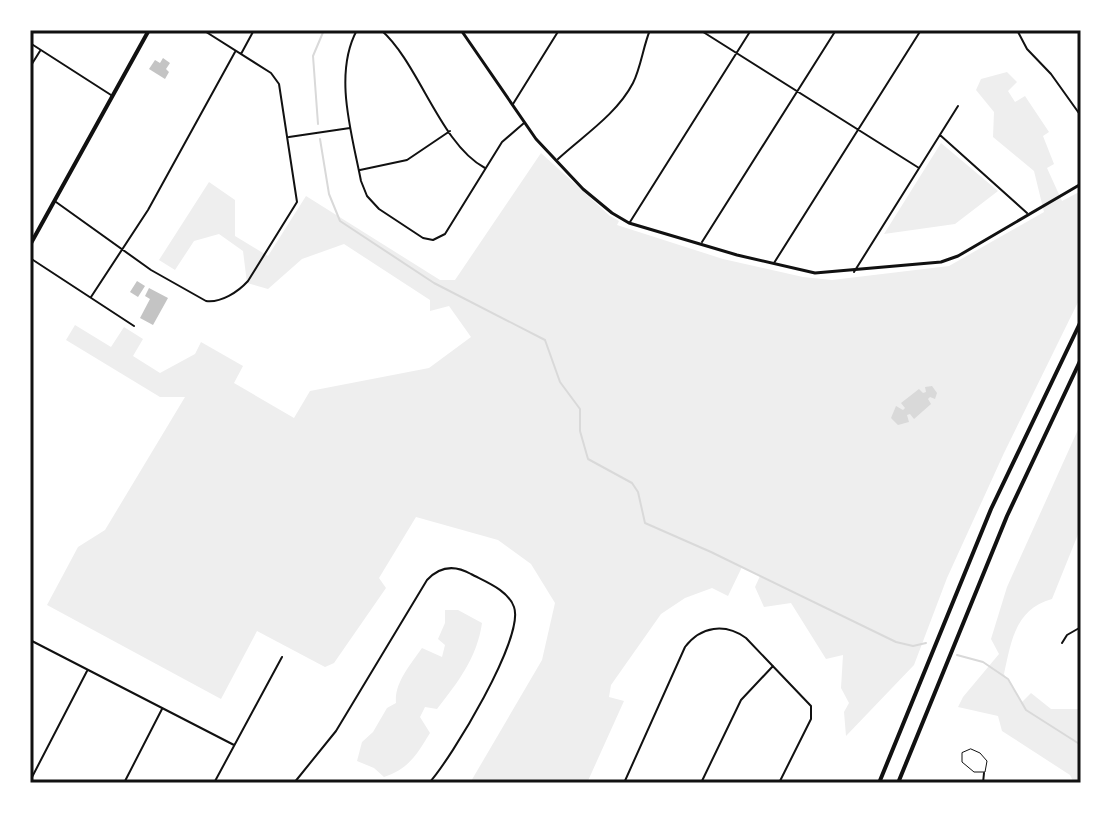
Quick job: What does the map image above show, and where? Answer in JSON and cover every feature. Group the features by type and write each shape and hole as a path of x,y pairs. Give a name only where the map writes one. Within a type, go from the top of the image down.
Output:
{"main road":[{"path":"30,245 149,30"},
{"path":"879,783 991,509 1081,321"},
{"path":"898,783 1007,516 1081,359"}],"street":[{"path":"54,201 158,275 206,301 216,301 230,295 248,281 297,202 278,82 271,73 203,30"},
{"path":"241,54 254,30"},
{"path":"357,30 347,52 344,71 363,189 379,209 423,238 433,240 448,231 502,142 524,123"},
{"path":"381,30 398,49 471,160 486,169"},
{"path":"461,30 524,123 556,161 602,205 629,223 773,264 823,274 950,259 1081,184"},
{"path":"512,105 559,30"},
{"path":"556,161 628,91 638,71 650,30"},
{"path":"700,30 919,168"},
{"path":"629,223 751,30"},
{"path":"701,245 836,30"},
{"path":"773,264 921,30"},
{"path":"1017,30 1027,49 1051,74 1081,116"},
{"path":"30,43 112,96"},
{"path":"30,67 41,50"},
{"path":"91,297 148,210 235,51"},
{"path":"854,272 958,106"},
{"path":"287,137 352,127"},
{"path":"359,170 407,160 450,131"},
{"path":"940,135 1028,214"},
{"path":"30,258 134,326"},
{"path":"294,783 336,731 427,580 436,571 455,567 503,591 512,602 516,622 489,689 429,783"},
{"path":"1062,643 1067,635 1081,627"},
{"path":"624,783 679,659 695,636 714,628 734,630 746,638 809,702 811,719 779,783"},
{"path":"30,640 234,745"},
{"path":"214,783 282,657"},
{"path":"701,783 741,700 773,665"},
{"path":"30,781 88,669"},
{"path":"124,783 162,708"},
{"path":"983,783 984,773"}],"lane":[{"path":"971,749 983,756 988,764 984,773 974,772 965,766 961,758 964,751 971,749"}],"shaded area":[{"path":"1007,72 1017,82 1008,91 1015,102 1025,96 1049,132 1043,136 1054,164 1047,168 1062,201 1081,191 1081,296 947,578 914,665 846,736 844,712 849,703 841,688 843,655 826,659 791,603 764,607 755,587 760,576 742,567 728,596 712,588 685,598 661,614 611,685 609,697 624,701 587,783 470,783 542,660 555,603 531,564 498,540 416,517 379,578 386,588 334,663 325,667 257,631 221,699 47,605 78,547 105,530 185,397 160,397 66,340 75,325 111,347 124,327 143,339 133,356 160,373 195,354 201,342 243,366 234,383 294,418 310,391 429,368 471,337 449,306 430,311 430,300 344,244 302,259 268,289 247,283 243,251 219,234 194,241 175,270 159,260 209,182 235,200 235,236 268,256 306,196 440,280 455,280 541,153 619,221 617,225 723,259 803,277 832,280 949,266 1044,212 1034,171 993,137 994,112 976,90 981,79"},
{"path":"941,143 998,191 955,224 884,234"},
{"path":"932,386 937,393 935,399 930,397 931,404 914,419 907,415 909,422 898,425 891,418 896,406 903,410 905,408 901,403 919,389 923,393 926,392 925,387"},
{"path":"1081,423 1081,527 1052,599 1030,610 1017,628 1004,674 1021,703 1031,693 1051,709 1081,709 1081,783 1074,783 1070,775 1002,731 998,716 958,707 999,654 991,639 1007,587"},
{"path":"445,610 458,610 482,623 476,647 459,679 437,709 425,707 420,717 430,733 416,754 400,770 384,777 374,768 357,761 362,742 373,732 387,708 396,703 400,681 422,648 442,657 445,645 438,639 445,623"}],"building":[{"path":"163,58 170,63 165,79 149,69 155,60 160,63"},
{"path":"137,281 145,286 138,297 130,292"},
{"path":"149,288 168,298 153,325 140,318 150,299 145,296"}],"waterway":[{"path":"318,124 313,56 324,30"},
{"path":"320,139 329,194 340,221 434,283 545,340 560,382 580,409 580,431 588,459 632,483 638,492 645,523 896,642 913,646 926,643"},
{"path":"957,655 983,662 1008,679 1026,710 1081,745"}]}
